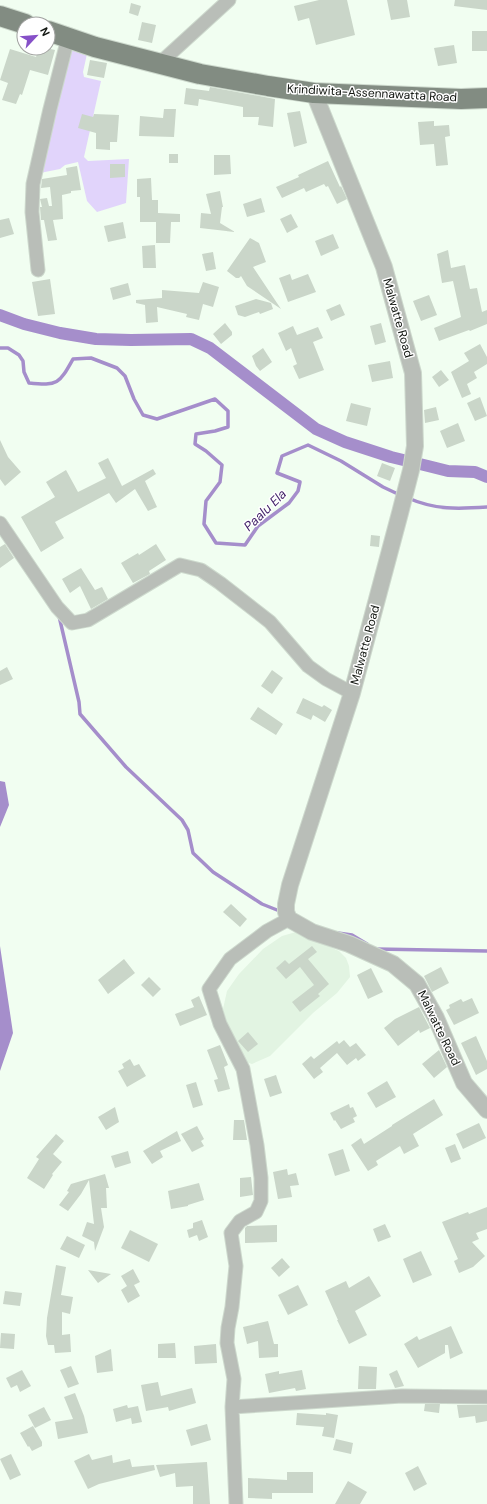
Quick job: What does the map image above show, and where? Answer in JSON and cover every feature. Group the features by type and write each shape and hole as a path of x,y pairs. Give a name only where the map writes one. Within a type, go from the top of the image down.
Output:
{"main road":[{"path":"0,16 16,21"},
{"name":"Krindiwita-Assennawatta Road","path":"56,34 96,47 207,75 314,93 462,99 487,98"}],"street":[{"path":"160,63 228,0"},
{"path":"38,270 32,212 33,184 68,38"},
{"name":"Malwatte Road","path":"314,93 384,267 413,374 415,446 411,470 352,693 290,885 286,912 289,919 312,932 349,944 393,964 417,984 436,1018 464,1082 487,1110"},
{"path":"0,523 57,607 72,623 88,620 180,565 201,570 270,622 308,666 326,679 352,693"},
{"path":"236,1504 232,1407 234,1379 227,1343 236,1266 231,1233 240,1221 256,1212 261,1201 261,1178 257,1145 243,1069 220,1024 209,989 230,959 267,931 289,919"},
{"path":"232,1407 402,1396 487,1397"}],"shaded area":[{"path":"68,38 89,45 83,72 84,77 101,81 84,157 88,161 129,159 126,203 97,212 87,201 78,162 65,165 60,169 35,174"},
{"path":"0,781 5,782 9,805 0,827"},
{"path":"296,932 339,951 346,958 349,966 350,977 337,993 313,1013 270,1056 252,1064 246,1062 228,1026 223,1009 227,991 239,974 263,949 282,936"},
{"path":"0,946 13,1033 0,1071"}],"building":[{"path":"319,0 347,0 355,35 316,45 309,18 298,21 294,6"},
{"path":"387,0 407,0 410,17 391,20"},
{"path":"455,0 487,0 487,10 454,6"},
{"path":"131,3 141,6 138,16 129,13"},
{"path":"142,22 156,25 152,43 138,40"},
{"path":"472,31 487,31 487,51 472,51"},
{"path":"454,45 457,63 438,66 434,48"},
{"path":"10,49 16,51 16,56 53,56 48,75 30,70 22,95 20,94 16,104 2,100 8,83 0,80"},
{"path":"90,60 107,63 104,78 87,75"},
{"path":"210,87 275,99 273,127 258,125 259,117 243,117 243,107 199,99 198,106 184,104 186,88 209,91"},
{"path":"164,109 176,109 174,137 139,136 140,116 163,118"},
{"path":"300,111 307,143 294,147 287,113"},
{"path":"82,114 93,117 94,114 119,115 117,142 110,142 110,150 96,149 96,133 78,128"},
{"path":"434,121 434,126 449,125 450,136 445,137 448,165 436,166 434,144 420,145 418,122"},
{"path":"169,154 178,154 178,163 169,163"},
{"path":"214,155 230,155 231,174 214,175"},
{"path":"328,161 347,199 337,204 328,186 326,187 324,184 306,192 304,188 282,198 276,187 299,177 298,175"},
{"path":"110,164 125,164 125,177 110,178"},
{"path":"77,166 81,190 71,191 71,193 62,195 63,219 53,220 57,240 48,241 44,220 41,220 40,207 42,207 40,199 47,198 49,206 52,206 50,187 41,188 42,179 67,175 66,168"},
{"path":"151,178 152,200 158,200 158,213 180,214 180,222 171,222 170,243 156,243 156,222 140,222 140,197 137,197 137,179"},
{"path":"220,191 223,207 220,223 235,232 200,228 201,213 211,214 206,194"},
{"path":"261,198 265,212 247,217 243,204"},
{"path":"291,214 298,227 287,233 280,219"},
{"path":"9,218 14,234 0,238 0,220"},
{"path":"123,222 126,238 108,242 104,226"},
{"path":"333,234 339,248 321,256 315,241"},
{"path":"250,238 259,243 266,262 253,267 281,309 247,286 241,276 236,278 227,271"},
{"path":"155,245 156,268 143,268 142,246"},
{"path":"448,250 451,268 465,265 470,289 477,288 482,312 487,310 487,324 439,341 434,328 461,317 453,281 442,283 437,254"},
{"path":"213,252 216,269 206,271 202,254"},
{"path":"290,274 292,280 308,274 316,292 288,302 279,278"},
{"path":"50,279 55,314 38,316 32,282"},
{"path":"203,282 219,287 213,307 203,304 199,320 186,317 187,314 157,307 158,322 146,323 145,305 136,303 136,300 162,298 162,290 199,293"},
{"path":"128,283 131,295 113,300 110,288"},
{"path":"429,295 437,315 421,321 413,301"},
{"path":"256,299 271,303 273,309 260,314 259,312 245,317 238,315 235,306"},
{"path":"340,304 345,315 331,321 326,310"},
{"path":"225,323 232,332 232,335 221,344 213,334"},
{"path":"381,323 386,342 375,345 370,326"},
{"path":"293,326 297,335 318,327 323,338 313,342 324,370 299,379 293,366 297,364 291,348 286,351 278,333"},
{"path":"480,344 487,357 487,364 474,372 477,378 467,384 471,394 462,398 451,372 469,361 464,353"},
{"path":"263,348 272,362 260,371 252,356"},
{"path":"390,361 393,378 372,382 368,365"},
{"path":"441,370 449,380 439,387 432,377"},
{"path":"480,397 487,416 475,421 467,403"},
{"path":"351,403 371,408 367,426 346,421"},
{"path":"436,407 439,420 425,423 424,410"},
{"path":"458,423 465,441 447,448 440,431"},
{"path":"0,440 8,457 21,472 5,486 0,479"},
{"path":"108,458 122,486 153,469 156,474 145,481 157,507 148,511 135,489 116,503 109,493 55,522 64,538 41,552 21,517 55,497 46,482 66,470 78,492 106,478 98,463"},
{"path":"382,463 395,468 390,481 377,476"},
{"path":"371,535 380,536 379,547 370,546"},
{"path":"5,544 14,558 0,568 0,547"},
{"path":"156,544 166,560 149,571 150,574 133,583 121,563 138,553 139,555"},
{"path":"81,568 95,590 102,587 108,599 91,609 80,586 70,593 62,579"},
{"path":"7,667 13,679 0,685 0,671"},
{"path":"272,670 283,678 272,694 261,686"},
{"path":"303,698 322,707 324,705 332,710 325,722 313,715 311,720 296,713"},
{"path":"258,707 283,724 276,735 250,719"},
{"path":"231,904 247,919 240,927 223,912"},
{"path":"312,946 317,952 308,959 329,984 318,994 320,996 300,1012 292,1002 314,985 300,967 286,979 276,968 285,960 289,964"},
{"path":"124,959 135,973 108,994 98,980"},
{"path":"441,967 449,983 432,992 424,976"},
{"path":"371,968 383,992 368,999 357,975"},
{"path":"149,977 161,989 153,997 141,985"},
{"path":"199,996 207,1015 180,1026 175,1014 194,1007 191,1000"},
{"path":"472,998 479,1013 454,1025 446,1010 450,1008 449,1005 461,999 463,1002"},
{"path":"419,1007 430,1028 420,1033 419,1030 398,1046 384,1028 395,1019"},
{"path":"248,1032 258,1044 248,1052 238,1041"},
{"path":"476,1036 487,1061 487,1069 476,1075 461,1043"},
{"path":"344,1040 350,1047 356,1043 366,1055 358,1061 356,1058 347,1065 337,1053 320,1068 323,1072 314,1079 302,1064 311,1056 314,1059 337,1041 339,1044"},
{"path":"220,1045 228,1065 224,1067 230,1089 218,1092 214,1080 218,1079 207,1050"},
{"path":"439,1050 447,1067 434,1078 422,1064"},
{"path":"130,1059 134,1066 139,1064 146,1076 127,1087 118,1071 124,1068 122,1064"},
{"path":"276,1075 282,1093 270,1097 264,1079"},
{"path":"387,1081 396,1097 376,1108 367,1093"},
{"path":"196,1082 203,1105 193,1108 186,1085"},
{"path":"434,1099 443,1115 413,1134 419,1146 404,1154 400,1146 376,1161 378,1165 368,1171 351,1145 361,1138 364,1144"},
{"path":"349,1104 350,1108 353,1107 357,1116 353,1118 355,1122 341,1129 335,1120 334,1121 330,1113"},
{"path":"115,1107 119,1122 106,1130 98,1117"},
{"path":"234,1120 244,1120 247,1140 233,1140"},
{"path":"479,1123 486,1138 463,1149 456,1134"},
{"path":"197,1126 204,1139 201,1141 204,1146 192,1152 181,1134"},
{"path":"177,1131 181,1141 160,1151 163,1157 152,1164 143,1151"},
{"path":"56,1134 64,1141 53,1154 62,1162 52,1174 53,1175 44,1189 27,1178 39,1159 36,1157"},
{"path":"455,1144 461,1159 451,1163 445,1148"},
{"path":"343,1149 350,1171 335,1176 328,1154"},
{"path":"128,1151 131,1163 115,1168 111,1156"},
{"path":"287,1169 288,1175 296,1173 299,1185 290,1186 292,1197 278,1199 273,1172"},
{"path":"105,1174 109,1188 106,1188 107,1208 101,1208 104,1227 95,1251 94,1242 82,1236 87,1222 94,1224 89,1180 81,1194 68,1211 59,1205 69,1192 67,1191 71,1184"},
{"path":"251,1177 253,1195 240,1197 240,1178"},
{"path":"199,1183 204,1200 188,1206 171,1209 168,1191"},
{"path":"487,1207 487,1229 476,1233 479,1239 472,1242 485,1256 473,1267 459,1273 454,1261 458,1259 442,1222 468,1212 469,1214"},
{"path":"202,1220 208,1237 199,1241 197,1235 189,1238 187,1230 193,1228 193,1223"},
{"path":"385,1224 391,1237 378,1242 373,1229"},
{"path":"277,1225 277,1242 245,1243 245,1228 247,1226"},
{"path":"130,1230 158,1244 149,1262 121,1248"},
{"path":"67,1236 85,1245 79,1258 60,1249"},
{"path":"421,1251 432,1275 413,1283 403,1259"},
{"path":"282,1258 290,1267 279,1277 271,1268"},
{"path":"56,1265 66,1267 61,1295 73,1297 70,1314 62,1312 62,1335 70,1334 71,1352 55,1353 54,1345 48,1345 46,1336 47,1318"},
{"path":"133,1269 140,1282 134,1285 140,1296 128,1303 121,1290 127,1286 121,1276"},
{"path":"88,1270 111,1274 98,1283"},
{"path":"369,1276 381,1296 355,1311 367,1335 349,1344 325,1291 346,1281 349,1288"},
{"path":"298,1285 308,1305 288,1315 278,1295"},
{"path":"5,1291 22,1293 20,1306 3,1304"},
{"path":"268,1321 274,1344 278,1344 278,1357 259,1358 258,1341 247,1344 243,1327"},
{"path":"451,1326 463,1353 450,1359 448,1345 445,1345 445,1353 418,1368 404,1344 417,1336 419,1340"},
{"path":"1,1333 15,1334 14,1349 0,1348"},
{"path":"175,1343 176,1358 158,1358 158,1344"},
{"path":"216,1344 217,1363 195,1364 194,1346"},
{"path":"111,1349 113,1371 97,1373 95,1356"},
{"path":"71,1366 79,1384 68,1388 60,1370"},
{"path":"359,1366 377,1367 376,1389 358,1389"},
{"path":"22,1370 31,1386 20,1392 17,1385 11,1388 6,1378"},
{"path":"302,1370 306,1389 296,1391 295,1388 269,1393 265,1374 279,1371 279,1374"},
{"path":"397,1370 404,1386 395,1388 389,1374"},
{"path":"158,1382 161,1396 192,1388 196,1403 169,1411 168,1407 146,1411 141,1385"},
{"path":"75,1393 84,1416 88,1433 58,1439 55,1422 73,1419 64,1397"},
{"path":"425,1404 440,1404 439,1413 424,1411"},
{"path":"127,1405 128,1408 138,1406 142,1422 132,1424 131,1418 116,1422 113,1409"},
{"path":"457,1405 487,1405 487,1421 476,1423 475,1416 459,1418"},
{"path":"44,1407 51,1420 35,1428 28,1415"},
{"path":"297,1413 326,1415 326,1413 338,1415 334,1438 322,1436 324,1427 296,1425"},
{"path":"207,1424 211,1440 191,1446 186,1430"},
{"path":"33,1426 42,1442 42,1446 32,1451 20,1433"},
{"path":"336,1439 353,1443 351,1454 333,1450"},
{"path":"11,1454 21,1475 10,1480 0,1459"},
{"path":"89,1454 92,1460 112,1455 113,1463 130,1459 132,1467 154,1465 155,1470 99,1484 88,1489 74,1461"},
{"path":"207,1462 210,1504 193,1504 193,1486 176,1487 175,1473 160,1477 156,1465"},
{"path":"418,1466 427,1484 414,1491 405,1473"},
{"path":"287,1472 313,1472 313,1493 272,1493 272,1499 248,1498 248,1478 287,1480"},
{"path":"348,1481 367,1492 360,1504 335,1504"}],"waterway":[{"path":"0,315 24,324 60,333 96,339 191,339 210,348 316,429 345,442 391,457 448,471 475,472 487,477"},
{"name":"Paalu Ela","path":"0,348 8,348 19,355 23,361 24,372 29,383 46,384 57,382 73,359 91,358 117,368 125,376 134,399 143,415 157,419 215,399 228,411 228,427 196,434 195,444 206,451 222,465 220,482 206,501 204,524 216,543 245,545 258,526 289,503 298,491 300,482 277,473 282,456 308,445 341,461 383,487 400,495"},
{"name":"Paalu Ela","path":"408,498 437,507 487,507"},
{"path":"59,616 79,702 80,714 126,767 182,820 188,830 193,853 213,872 262,904 282,912"},
{"path":"338,933 352,935 367,944"},
{"path":"376,949 487,951"}]}
